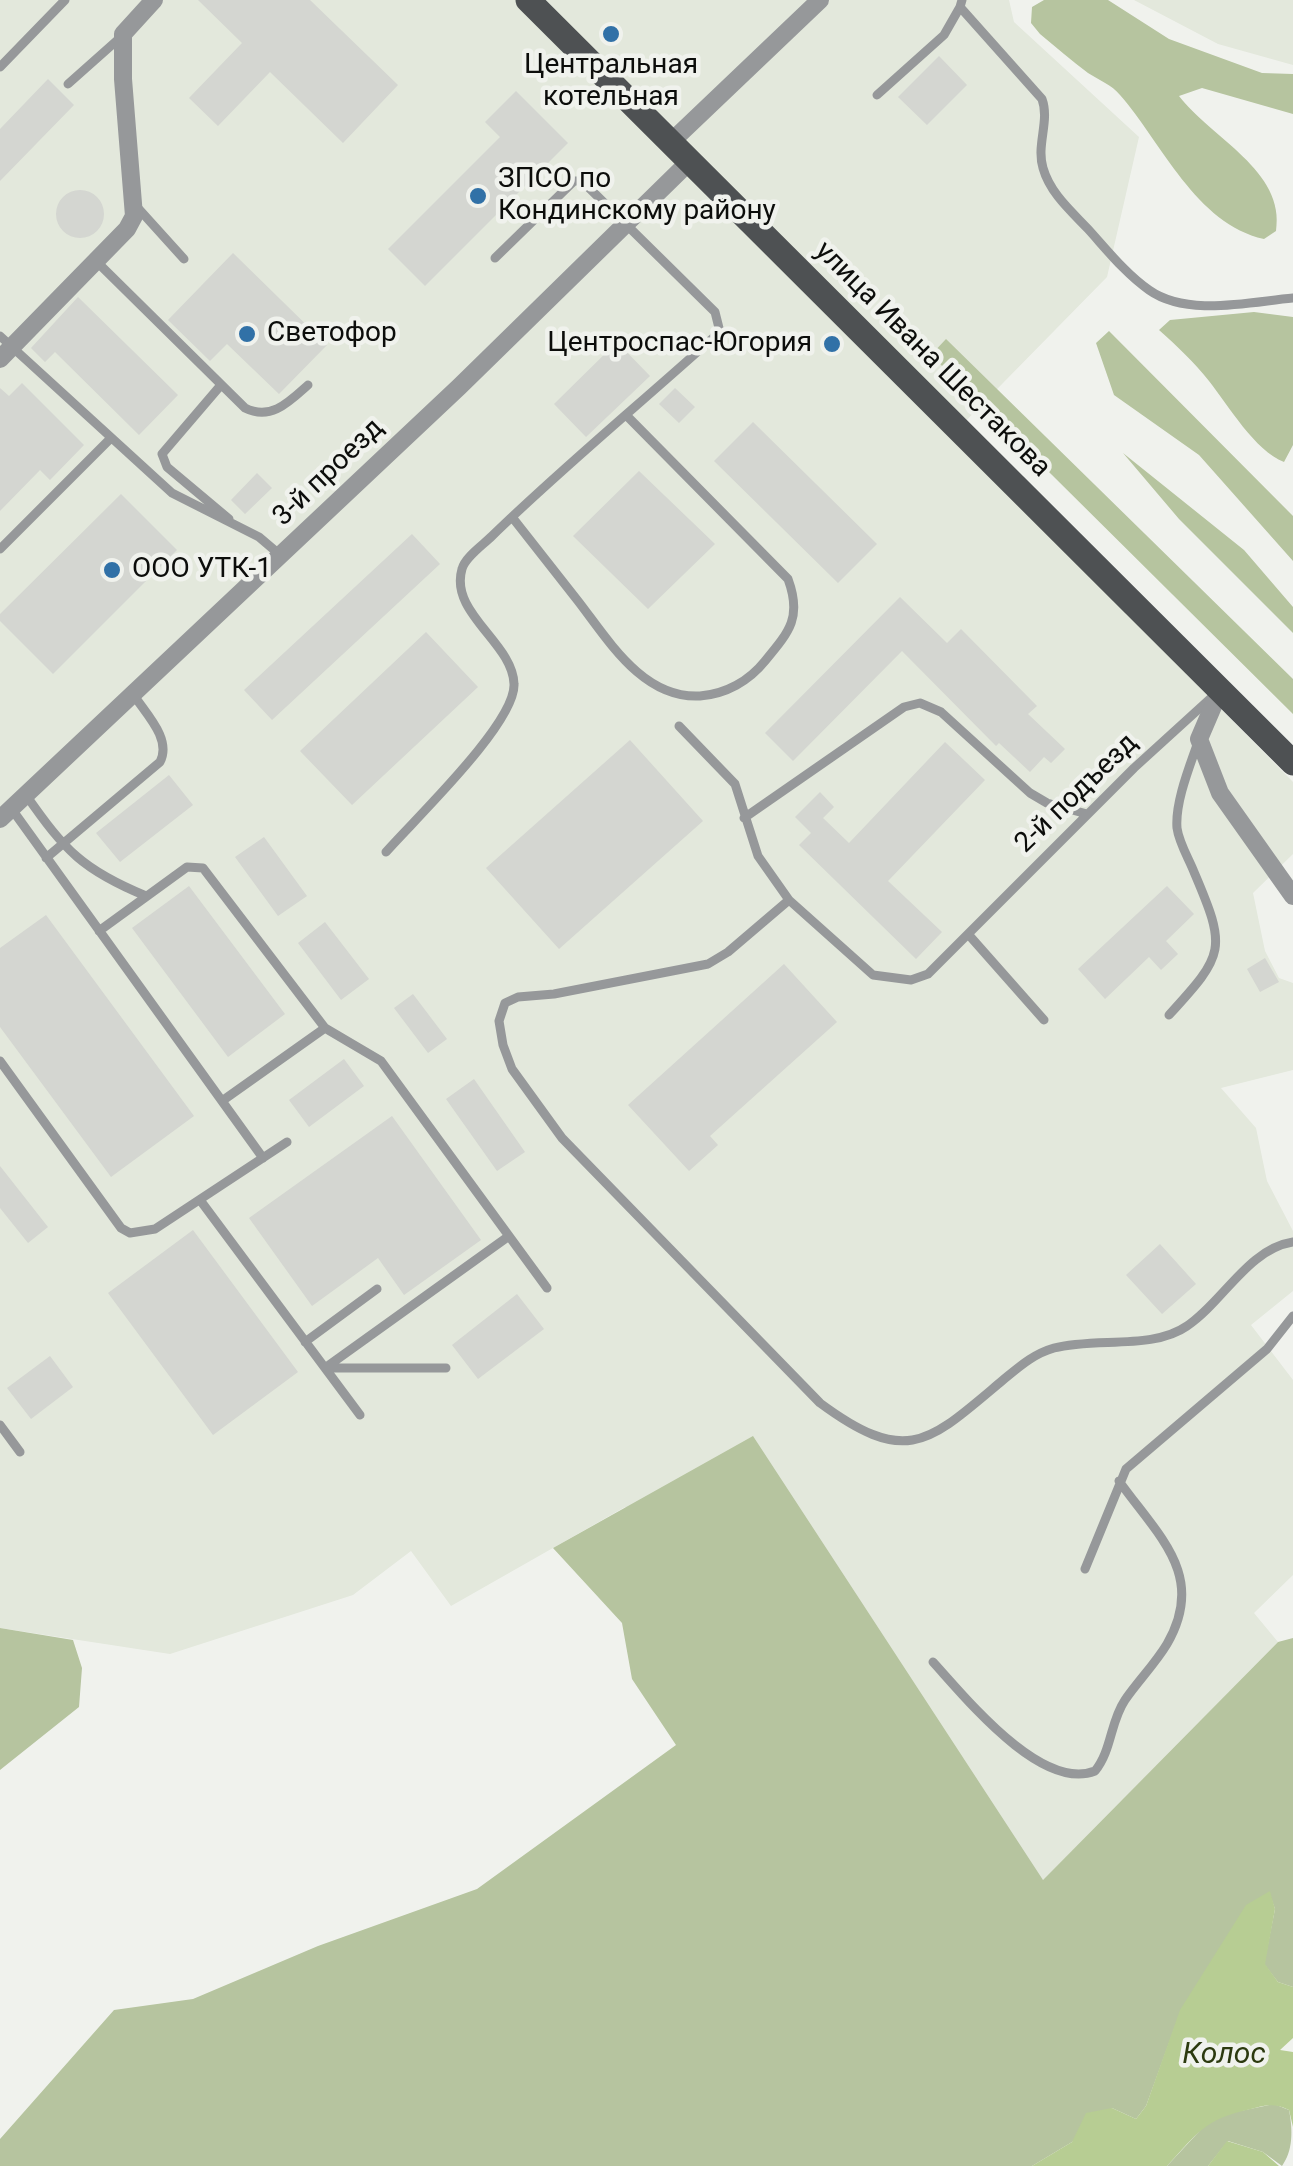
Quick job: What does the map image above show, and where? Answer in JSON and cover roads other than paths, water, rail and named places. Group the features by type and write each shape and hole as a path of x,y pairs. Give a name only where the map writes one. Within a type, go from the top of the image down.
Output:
{"main road":[{"name":"улица Ивана Шестакова","path":"528,0 1293,763"}],"street":[{"path":"4,347 127,229 135,205 123,79 123,34 154,0"},
{"path":"671,142 820,0"},
{"name":"3-й проезд","path":"5,814 281,556 690,161"},
{"path":"1220,690 1199,740 1228,806 1293,896"}],"lane":[{"path":"0,67 65,0"},
{"path":"876,94 944,35 961,4 1042,99 1045,108 1041,155 1050,184 1132,276 1160,296 1195,304 1293,298"},
{"path":"68,84 123,34"},
{"path":"0,48 9,58"},
{"path":"386,852 488,739 508,710 514,684 506,661 460,586 462,566 714,337 719,320 716,312 582,181 574,180 495,258"},
{"path":"135,205 184,259"},
{"path":"95,260 245,408 262,414 286,404 308,385"},
{"path":"4,347 172,493 259,537 281,556"},
{"path":"221,385 166,446 163,461 237,526"},
{"path":"512,517 624,660 647,680 688,696 717,695 762,665 787,632 797,604 788,579 627,416"},
{"path":"0,549 110,438"},
{"name":"2-й подъезд","path":"679,726 735,784 758,856 789,900 873,976 911,980 928,974 1087,814 1220,690"},
{"path":"46,858 151,772 165,753 164,742 133,694"},
{"path":"744,818 904,707 920,704 941,712 1030,793 1047,803 1087,814"},
{"path":"1169,1015 1207,972 1214,961 1218,939 1211,910 1178,832 1179,814 1199,740"},
{"path":"26,795 62,844 100,876 146,896"},
{"path":"5,814 46,858 263,1158"},
{"path":"99,930 187,867 202,868 325,1028 381,1060 547,1288"},
{"path":"789,900 708,964 554,994 518,997 506,1003 499,1022 512,1068 562,1138 820,1403 852,1427 886,1440 922,1440 950,1426 1026,1360 1048,1350 1072,1344 1156,1338 1188,1326 1260,1258 1281,1244 1293,1242"},
{"path":"968,934 1044,1020"},
{"path":"222,1101 325,1028"},
{"path":"0,1061 121,1228 130,1233 155,1229 287,1142"},
{"path":"200,1200 360,1415"},
{"path":"325,1368 509,1236"},
{"path":"306,1342 378,1290"},
{"path":"1084,1569 1126,1469 1267,1349 1293,1316"},
{"path":"325,1368 446,1368"},
{"path":"0,1425 20,1452"},
{"path":"934,1662 981,1715 1029,1754 1072,1775 1095,1771 1103,1761 1114,1719 1166,1646 1179,1620 1184,1598 1182,1576 1172,1556 1119,1480"}],"water":[{"name":"Колос","path":"1270,1891 1275,1909 1265,1964 1278,1982 1293,1987 1293,2038 1280,2050 1293,2052 1293,2127 1289,2110 1266,2106 1212,2123 1167,2166 1032,2166 1072,2142 1086,2113 1112,2108 1136,2119 1146,2106 1180,2010 1246,1905"},
{"name":"Колос","path":"1227,2141 1263,2152 1279,2166 1208,2166"}],"place":[{"name":"Центральная котельная","path":"611,34"},
{"name":"ЗПСО по Кондинскому району","path":"478,196"},
{"name":"Светофор","path":"247,334"},
{"name":"Центроспас-Югория","path":"832,344"},
{"name":"ООО УТК-1","path":"112,570"}]}
